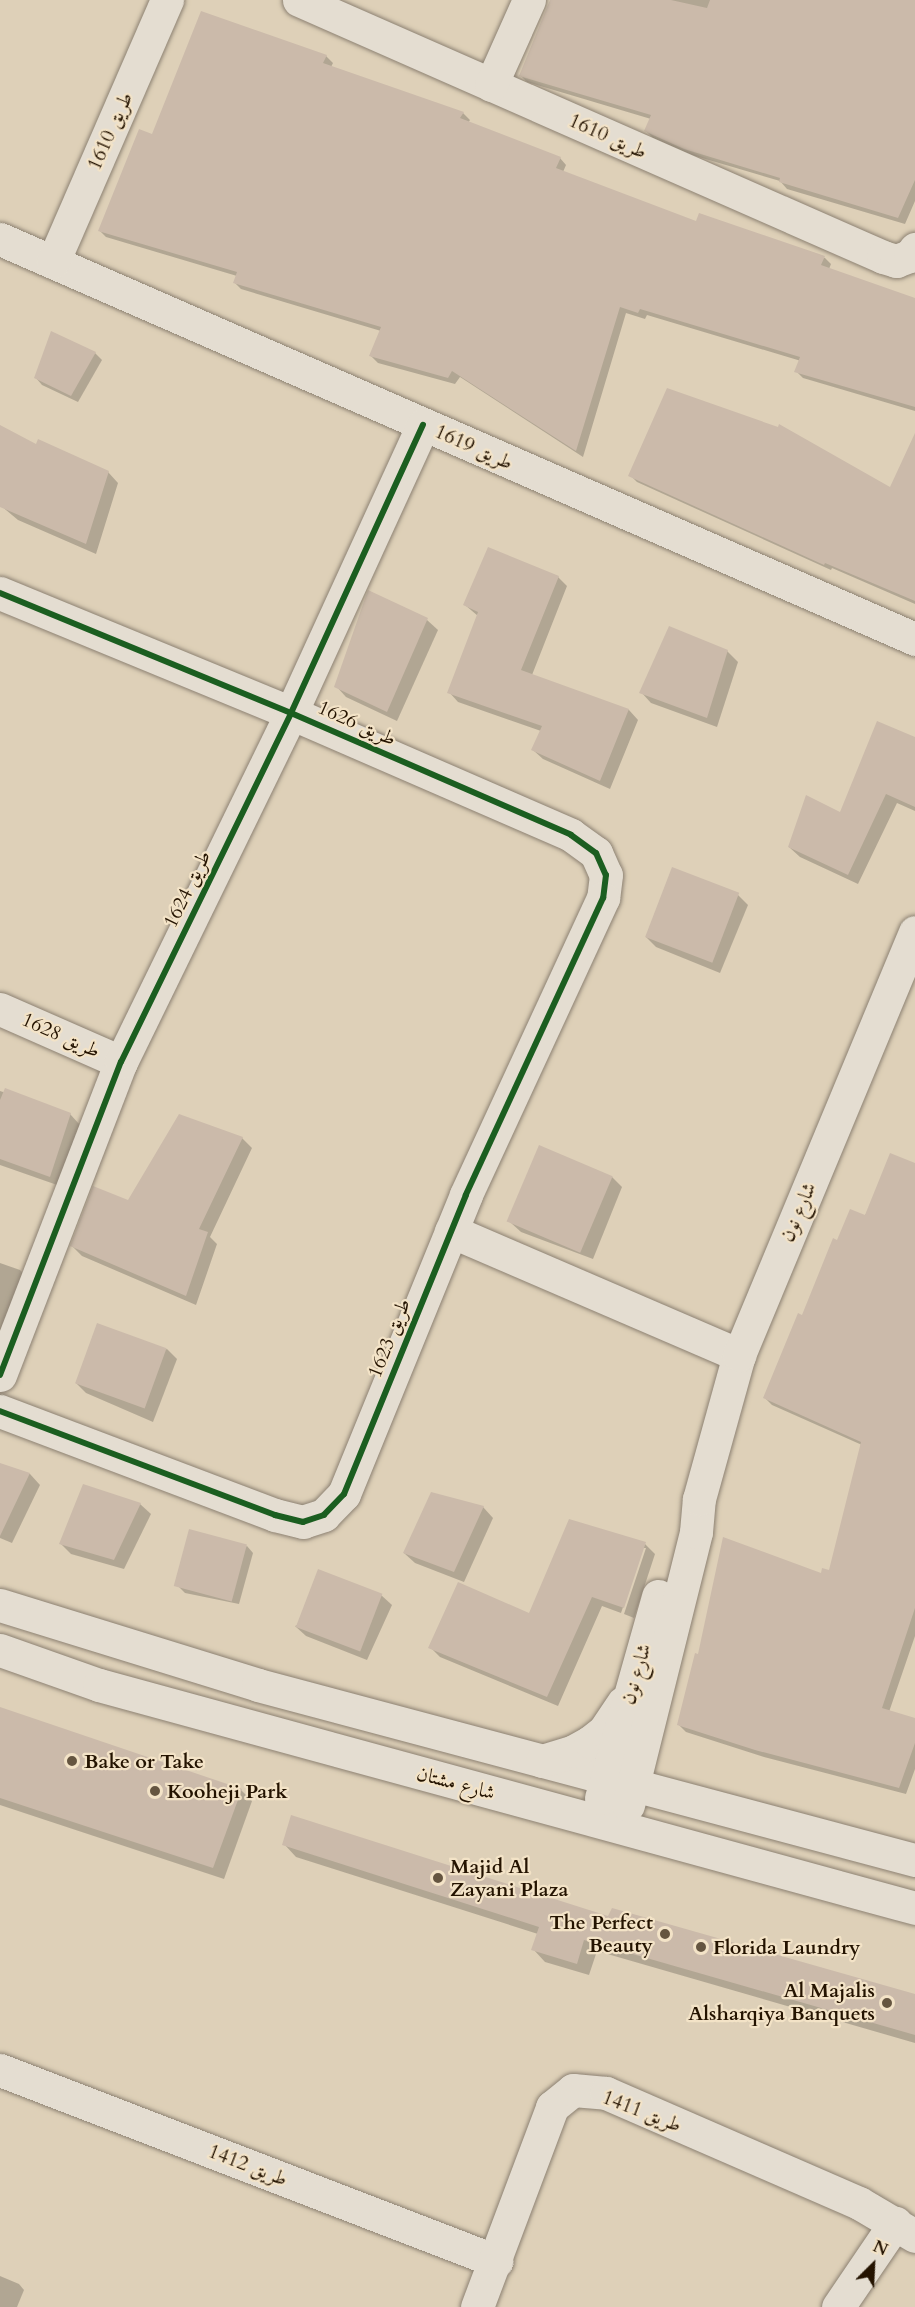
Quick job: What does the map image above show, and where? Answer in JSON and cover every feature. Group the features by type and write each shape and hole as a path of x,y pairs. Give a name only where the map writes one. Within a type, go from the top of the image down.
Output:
{"street":[{"name":"طريق 1610","path":"53,262 168,0"},
{"name":"طريق 1610","path":"299,0 883,257 896,261 910,256 915,249"},
{"path":"491,85 529,0"},
{"name":"طريق 1619","path":"0,238 915,639"},
{"name":"طريق 1624","path":"0,1375 121,1062 291,713 423,425"},
{"name":"طريق 1626","path":"0,593 291,713 571,835 596,853"},
{"name":"طريق 1623","path":"0,1411 275,1515 303,1522 324,1515 344,1494 451,1231 603,897 606,874 596,853"},
{"name":"شارع نون","path":"608,1824 696,1533 699,1499 739,1355 905,985 915,932"},
{"name":"طريق 1628","path":"0,1009 121,1062"},
{"path":"451,1231 739,1355"},
{"name":"شارع نون","path":"620,1782 633,1680 674,1546 688,1513 699,1499"},
{"path":"0,1605 258,1685 915,1860"},
{"name":"شارع مشتان","path":"0,1650 99,1685 915,1908"},
{"path":"542,1761 574,1751 603,1731 622,1707 633,1680"},
{"name":"طريق 1412","path":"0,2070 496,2261"},
{"name":"طريق 1411","path":"477,2307 552,2107 573,2090 606,2093 859,2203 905,2229 838,2307"}],"building":[{"path":"550,0 671,0 707,8 710,0 915,0 915,180 898,218 779,182 780,178 684,149 644,131 651,115 519,76"},
{"path":"201,11 327,55 323,63 464,112 460,118 561,157 556,168 696,221 699,213 825,256 821,265 915,298 915,407 794,372 800,357 640,309 638,313 620,307 576,451 452,371 448,378 369,356 381,327 233,283 237,272 98,231 139,129 152,134"},
{"path":"51,331 96,352 71,396 34,378"},
{"path":"667,388 778,427 779,424 890,487 915,433 915,601 825,563 824,565 628,476"},
{"path":"0,425 36,444 38,439 109,471 86,544 0,507"},
{"path":"488,547 559,576 521,670 629,709 600,781 531,750 542,726 447,693 478,612 463,605"},
{"path":"368,590 428,618 387,712 334,687"},
{"path":"669,626 728,650 707,718 639,693"},
{"path":"877,721 915,737 915,807 886,794 848,875 788,847 806,795 840,812"},
{"path":"672,867 739,893 712,963 645,937"},
{"path":"5,1088 71,1113 50,1177 0,1159 0,1100"},
{"path":"179,1114 243,1137 199,1229 208,1232 186,1296 70,1246 93,1186 128,1200"},
{"path":"539,1145 613,1176 580,1253 507,1221"},
{"path":"890,1153 915,1163 915,1608 882,1708 915,1718 915,1743 899,1788 755,1750 677,1725 695,1653 698,1654 723,1537 821,1573 822,1568 829,1570 861,1442 763,1398 798,1313 802,1315 833,1238 837,1240 850,1209 865,1215"},
{"path":"97,1323 167,1348 145,1408 75,1383"},
{"path":"0,1463 30,1473 0,1536"},
{"path":"83,1484 141,1503 114,1560 59,1544"},
{"path":"431,1492 484,1506 454,1572 403,1553"},
{"path":"569,1519 646,1542 624,1608 592,1597 547,1697 428,1648 458,1582 529,1613"},
{"path":"189,1529 247,1545 232,1602 174,1586"},
{"path":"318,1569 382,1594 360,1652 296,1627"},
{"path":"0,1707 242,1789 213,1868 0,1798"},
{"path":"291,1815 608,1916 612,1908 915,1994 915,2035 584,1940 577,1964 531,1950 539,1927 282,1845"}],"cycle path":[{"path":"0,1375 121,1062 291,713 423,425"},
{"path":"0,593 291,713 571,835 596,853 606,875 603,898 466,1195 344,1494 324,1515 303,1522 275,1515 0,1411"}],"place":[{"name":"Bake or Take","path":"72,1761"},
{"name":"Kooheji Park","path":"155,1791"},
{"name":"Majid Al Zayani Plaza","path":"438,1878"},
{"name":"The Perfect Beauty","path":"665,1934"},
{"name":"Florida Laundry","path":"701,1947"},
{"name":"Al Majalis Alsharqiya Banquets","path":"887,2003"}]}
